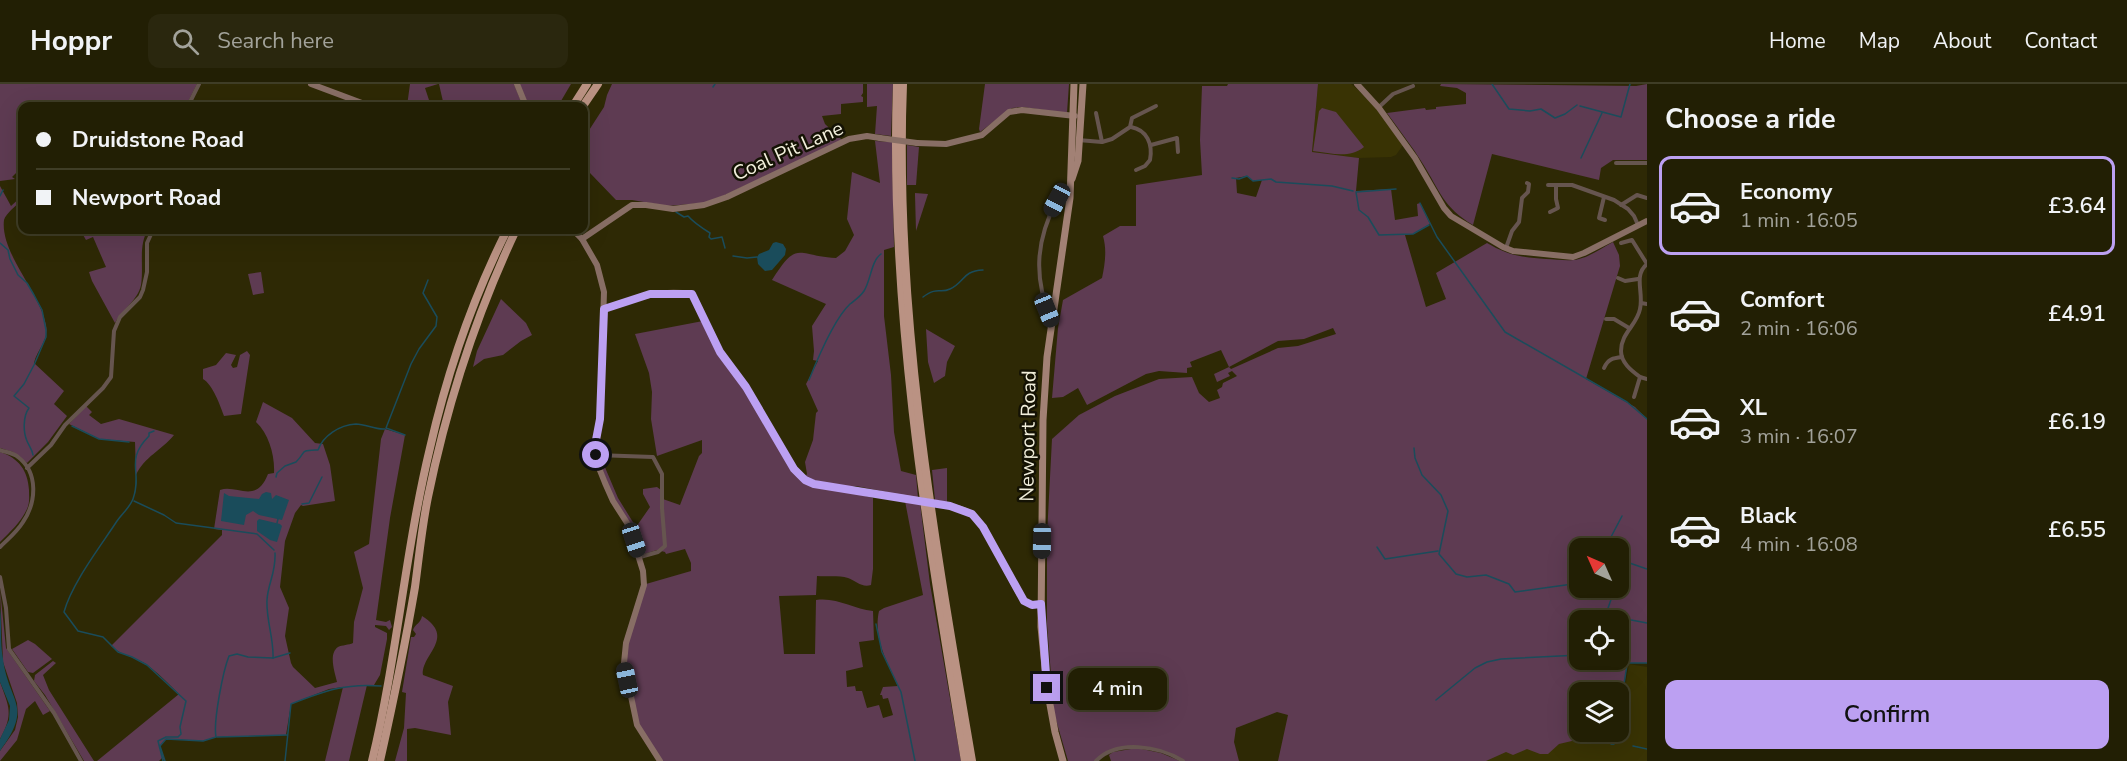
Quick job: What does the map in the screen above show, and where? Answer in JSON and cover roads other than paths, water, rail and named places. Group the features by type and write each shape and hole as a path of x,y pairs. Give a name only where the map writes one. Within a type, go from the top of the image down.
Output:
{"highway":[{"path":"576,102 587,84"},
{"path":"586,102 598,84"},
{"path":"897,84 897,225 909,375 930,550 965,761"},
{"path":"903,84 903,213 914,361 939,565 972,761"},
{"path":"372,761 432,440 465,330 505,234"},
{"path":"380,761 395,698 415,587 427,500 439,447 475,328 514,234"}],"main road":[{"name":"Newport Road","path":"1064,761 1055,732 1047,688 1041,604 1043,420 1047,357 1070,198 1074,84"},
{"name":"Newport Road","path":"1071,184 1078,161 1083,84"}],"street":[{"path":"191,102 199,84"},
{"path":"311,84 359,102"},
{"path":"517,84 524,102"},
{"path":"1357,84 1379,108 1451,216 1506,249 1573,257 1647,221"},
{"path":"1379,108 1392,92 1413,86"},
{"path":"1130,127 1132,118 1156,106"},
{"name":"Coal Pit Lane","path":"582,239 632,205 673,209 704,205 727,197 849,140 867,136 917,143 946,144 982,135 1009,112 1082,116"},
{"path":"1096,113 1102,142"},
{"path":"1071,139 1102,142 1112,139 1130,127 1138,128 1151,145 1150,160 1145,166 1136,170"},
{"path":"1151,145 1176,138 1178,152"},
{"path":"1616,162 1647,163"},
{"path":"1506,249 1512,231 1519,222 1522,198 1528,192 1530,184 1527,183"},
{"path":"1548,185 1572,185 1604,197 1621,205 1634,216 1638,225"},
{"path":"1550,212 1558,208 1556,185"},
{"path":"1621,205 1639,193 1647,198"},
{"path":"1591,199 1593,194"},
{"path":"1604,197 1599,218 1605,220"},
{"path":"1052,323 1040,282 1038,252 1044,230 1057,200 1070,198"},
{"path":"27,468 51,445 65,425 103,388 111,377 114,331 120,317 140,297 143,290 147,272 147,243 151,234"},
{"path":"577,234 593,258 601,278 604,309 600,419 596,455 609,492 629,526 640,557 644,585 626,643 624,663 637,725 660,761"},
{"path":"1622,243 1632,240 1647,264 1640,271 1638,279 1641,290 1640,311 1624,335 1621,352 1628,367 1640,377 1647,379"},
{"path":"1617,278 1624,283 1638,279"},
{"path":"604,309 650,294 692,294 722,355 746,387 785,455 800,476 814,484 959,507 972,514 983,527 1024,601 1032,605 1041,604"},
{"path":"1641,303 1647,304"},
{"path":"1606,319 1615,317 1629,328"},
{"path":"1604,368 1611,359 1622,357"},
{"path":"1634,397 1640,377"},
{"path":"0,450 17,456 27,468 33,487 32,505 22,524 0,547"},
{"path":"596,455 653,457 662,474 665,546 658,552 640,557"},
{"path":"0,578 6,608 9,648 54,713 81,761"},
{"path":"1096,761 1102,755 1113,751 1141,747 1183,761"}],"water":[{"path":"776,242 783,244 786,249 785,255 772,270 765,271 758,264 757,257 769,250"},
{"path":"266,492 271,493 272,499 276,495 289,500 282,520 259,515 253,511 246,515 244,525 221,521 224,493 229,496 259,499"},
{"path":"259,519 282,526 277,542 257,531"},
{"path":"0,608 3,659 17,714 16,724 0,751 0,739 9,720 10,706 0,682"}],"waterway":[{"path":"1492,84 1509,109 1530,111 1541,109 1555,118 1577,105"},
{"path":"1580,106 1621,117 1630,84"},
{"path":"1581,158 1602,113"},
{"path":"1232,178 1239,179 1247,176 1253,181 1271,179 1276,182 1332,186 1353,191"},
{"path":"1396,189 1356,192 1359,210 1368,217 1379,235 1413,234 1429,225"},
{"path":"0,196 3,190"},
{"path":"1420,203 1437,237 1505,332 1627,402 1647,419"},
{"path":"676,212 684,217 688,216 710,233 711,239 722,237 725,248"},
{"path":"0,243 8,250 18,275 27,283 42,310 46,330 46,337 34,365 24,384 14,396 29,408 24,429 33,455"},
{"path":"809,380 833,329 844,310 864,291 875,261 881,254"},
{"path":"733,256 757,257"},
{"path":"923,297 935,291 950,289 971,272 983,270"},
{"path":"405,435 386,428 411,364 436,326 437,317 423,293 428,280"},
{"path":"276,477 277,473 285,466 296,462 304,452 318,450 324,440 338,429 356,424 385,429"},
{"path":"72,426 99,439 129,442"},
{"path":"154,431 149,433 137,452 136,489 132,502 87,565 73,589 64,612 78,631 103,637 118,652 147,665 186,701 180,727 181,734 178,737 166,737 158,741 163,761"},
{"path":"1414,448 1415,458 1422,475 1441,495 1448,511 1439,554 1456,574 1467,577 1486,575 1509,584 1515,592 1569,585"},
{"path":"302,504 309,503 322,477"},
{"path":"134,501 176,523 257,534 274,550"},
{"path":"1611,538 1622,516"},
{"path":"277,523 278,519"},
{"path":"1377,547 1385,559 1438,551"},
{"path":"165,761 160,746 166,739 203,741 216,737 219,696 229,656 237,654 273,658 267,600 275,553"},
{"path":"1629,563 1647,569"},
{"path":"1607,610 1612,598"},
{"path":"1629,620 1647,623"},
{"path":"876,624 882,652 901,692 915,761"},
{"path":"273,658 290,653"},
{"path":"1436,700 1475,668 1487,662 1501,659 1569,656"},
{"path":"1624,682 1627,665 1647,663"},
{"path":"285,761 291,704 335,689 368,685 381,686"},
{"path":"217,737 287,735"},
{"path":"1611,744 1614,742"},
{"path":"1633,746 1647,749"}]}
